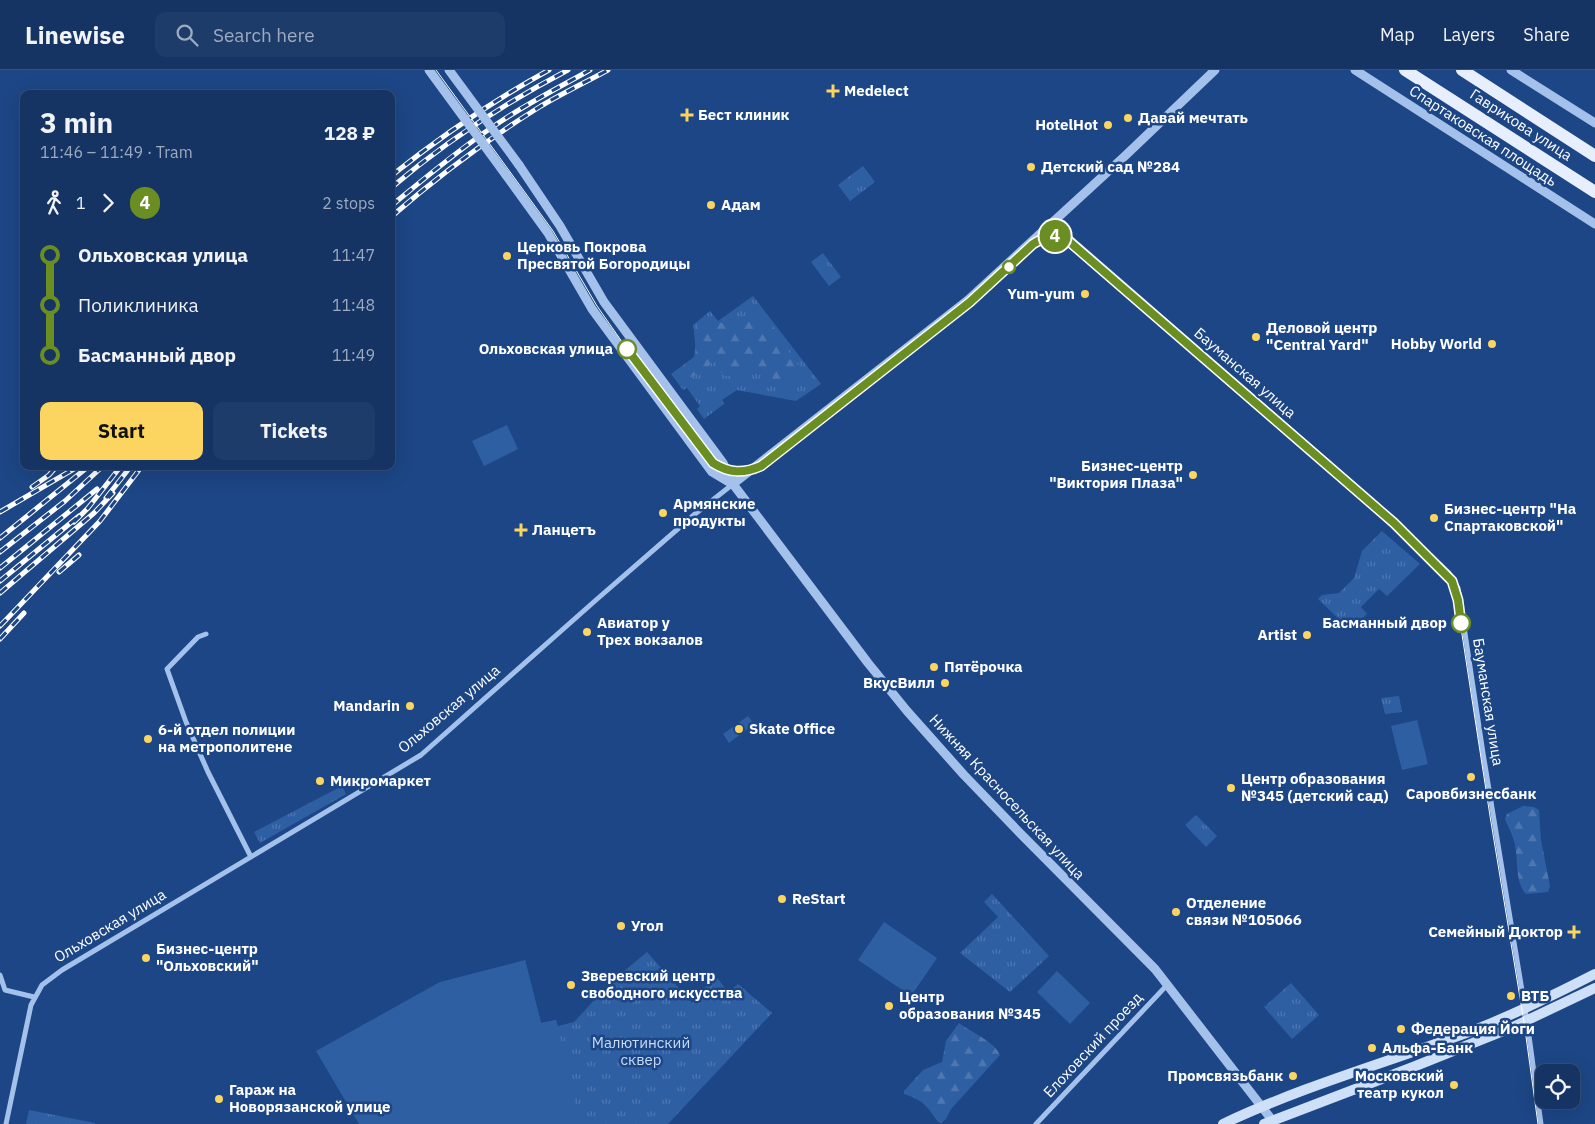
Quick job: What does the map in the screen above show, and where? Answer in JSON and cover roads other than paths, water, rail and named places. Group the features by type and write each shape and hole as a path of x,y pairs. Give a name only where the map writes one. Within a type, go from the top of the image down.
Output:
{"main road":[{"name":"Гаврикова улица","path":"1404,70 1595,192"},
{"name":"Гаврикова улица","path":"1462,70 1595,156"},
{"path":"1223,1124 1284,1097 1471,1031 1525,1009 1595,974"},
{"path":"1268,1122 1527,1021 1595,988"}],"street":[{"name":"Нижняя Красносельская улица","path":"429,70 548,233 592,310 622,352 712,472 733,484"},
{"name":"Нижняя Красносельская улица","path":"449,70 520,166 560,226 604,302 723,463 733,484 868,663 907,711 983,795 1155,969 1263,1106 1268,1122"},
{"name":"Ольховская улица","path":"6,1124 29,1012 34,997 42,985 62,970 421,755 695,514 955,311 996,276 1215,70"},
{"name":"Спартаковская площадь","path":"1355,70 1595,224"},
{"path":"1511,70 1595,123"},
{"name":"Бауманская улица","path":"1052,222 1373,501 1449,573 1458,588 1527,1021 1541,1124"},
{"path":"206,634 198,637 167,669 186,722 208,772 252,857"},
{"path":"0,975 5,990 34,997"},
{"name":"Елоховский проезд","path":"1036,1124 1168,984"}],"tram line":[{"path":"436,70 553,231 597,306 627,349 707,456 719,466 732,471 746,471 761,467 970,302 1033,244 1052,236 1072,243 1394,523 1447,575 1455,589 1524,1022 1538,1124"},
{"name":"4","path":"627,349 713,463 726,470 738,472 751,470 761,466 970,302 1041,238 1051,236 1064,237 1394,523 1452,581 1458,600 1461,623"}],"railway":[{"path":"395,173 468,120 549,70"},
{"path":"395,185 476,124 568,70"},
{"path":"395,203 455,154 505,118 590,70"},
{"path":"395,214 464,158 502,131 541,106 608,70"},
{"path":"32,487 53,470"},
{"path":"0,512 72,470"},
{"path":"0,538 84,470"},
{"path":"0,552 65,501 99,470"},
{"path":"74,522 88,508 118,470"},
{"path":"106,498 128,470"},
{"path":"0,626 100,521 139,470"},
{"path":"0,568 97,489"},
{"path":"0,593 94,513 113,493"},
{"path":"0,581 79,516"},
{"path":"59,572 79,555"},
{"path":"0,639 24,613"}],"place":[{"name":"Medelect","path":"833,91"},
{"name":"Бест клиник","path":"687,115"},
{"name":"Давай мечтать","path":"1128,118"},
{"name":"HotelHot","path":"1108,125"},
{"name":"Детский сад №284","path":"1031,167"},
{"name":"Адам","path":"711,205"},
{"name":"Церковь Покрова Пресвятой Богородицы","path":"507,256"},
{"name":"Yum-yum","path":"1085,294"},
{"name":"Деловой центр \"Central Yard\"","path":"1256,337"},
{"name":"Hobby World","path":"1492,344"},
{"name":"Ольховская улица","path":"627,349"},
{"name":"Бизнес-центр \"Виктория Плаза\"","path":"1193,475"},
{"name":"Армянские продукты","path":"663,513"},
{"name":"Бизнес-центр \"На Спартаковской\"","path":"1434,518"},
{"name":"Ланцетъ","path":"521,530"},
{"name":"Басманный двор","path":"1461,623"},
{"name":"Авиатор у Трех вокзалов","path":"587,632"},
{"name":"Artist","path":"1307,635"},
{"name":"Пятёрочка","path":"934,667"},
{"name":"ВкусВилл","path":"945,683"},
{"name":"Mandarin","path":"410,706"},
{"name":"Skate Office","path":"739,729"},
{"name":"6-й отдел полиции на метрополитене","path":"148,739"},
{"name":"Саровбизнесбанк","path":"1471,777"},
{"name":"Микромаркет","path":"320,781"},
{"name":"Центр образования №345 (детский сад)","path":"1231,788"},
{"name":"ReStart","path":"782,899"},
{"name":"Отделение связи №105066","path":"1176,912"},
{"name":"Угол","path":"621,926"},
{"name":"Семейный Доктор","path":"1574,932"},
{"name":"Бизнес-центр \"Ольховский\"","path":"146,958"},
{"name":"Зверевский центр свободного искусства","path":"571,985"},
{"name":"ВТБ","path":"1511,996"},
{"name":"Центр образования №345","path":"889,1006"},
{"name":"Федерация Йоги","path":"1401,1029"},
{"name":"Альфа-Банк","path":"1372,1048"},
{"name":"Промсвязьбанк","path":"1293,1076"},
{"name":"Московский театр кукол","path":"1454,1085"},
{"name":"Гараж на Новорязанской улице","path":"219,1099"}],"park label":[{"name":"Малютинский сквер","path":"641,1052"}]}
